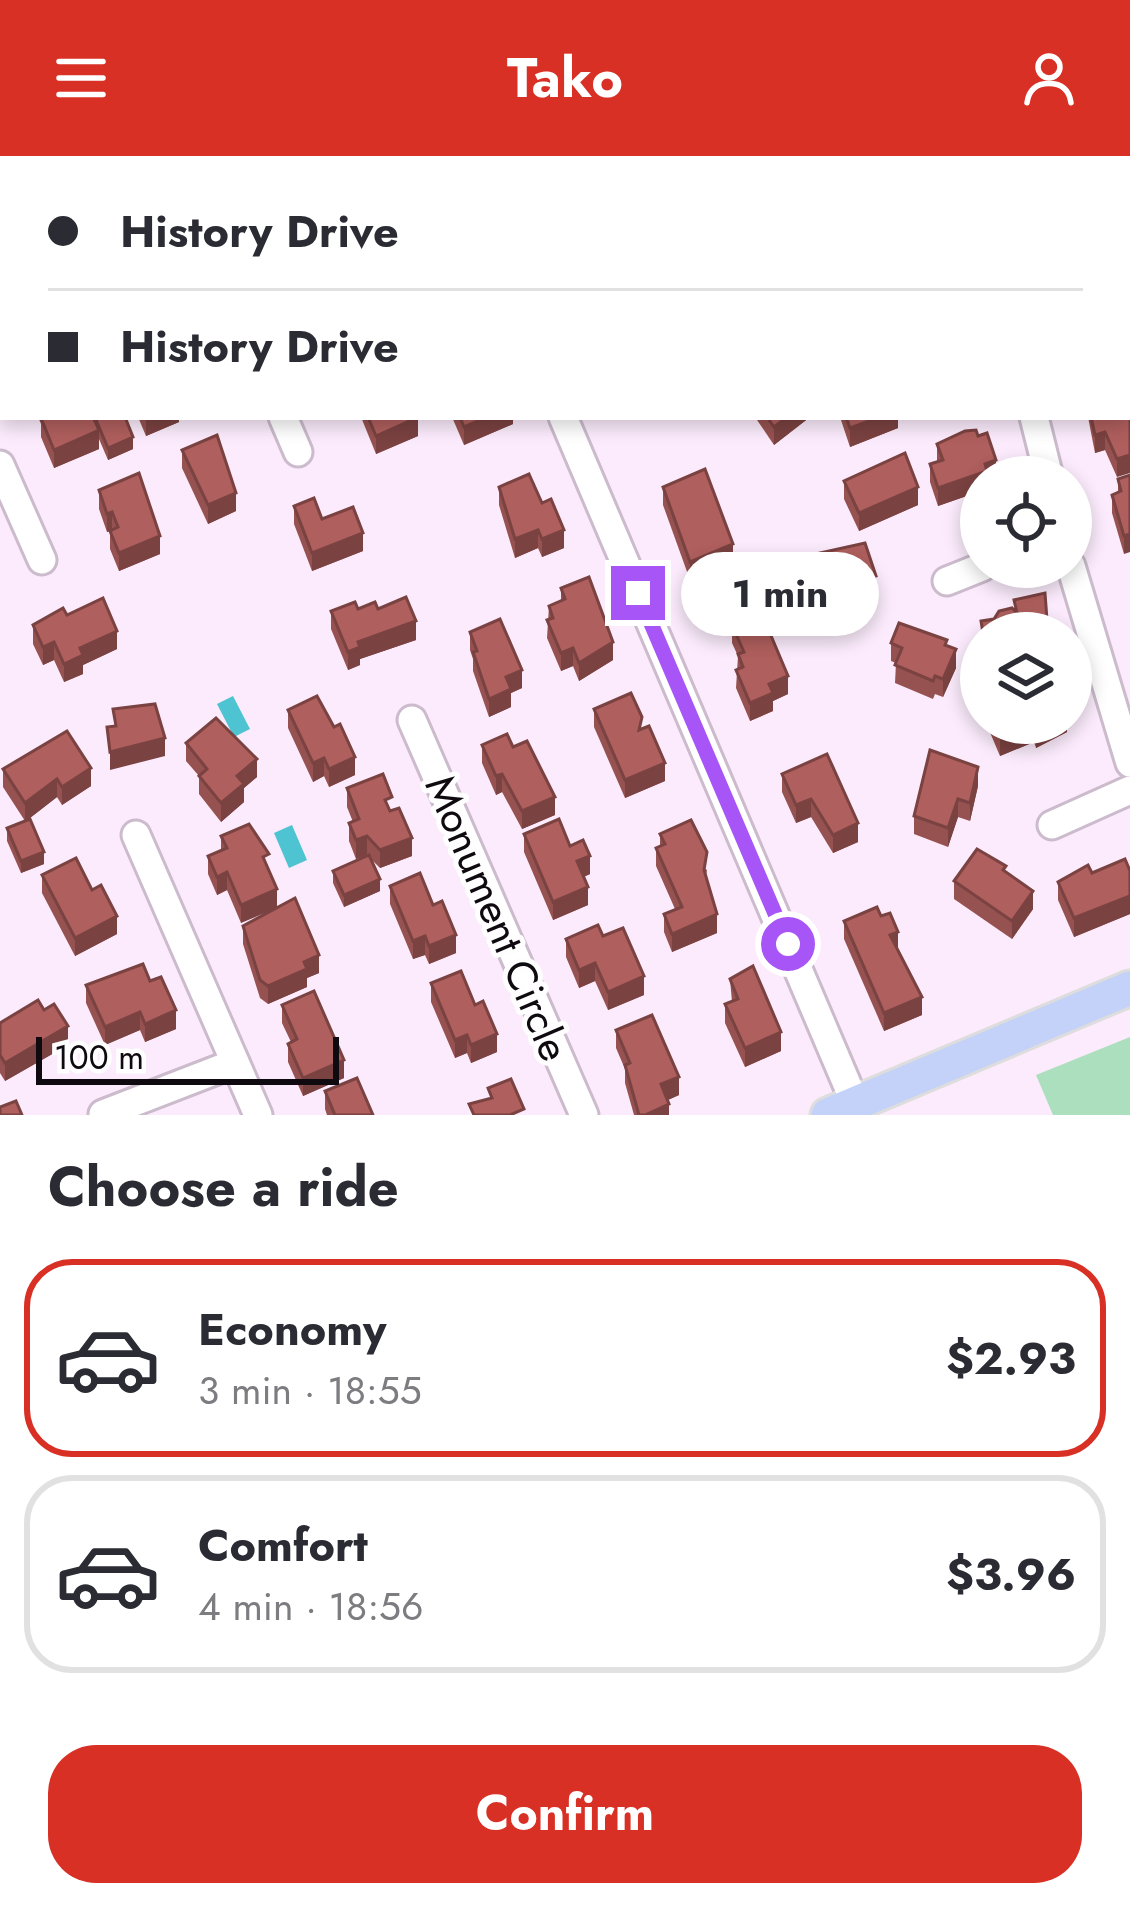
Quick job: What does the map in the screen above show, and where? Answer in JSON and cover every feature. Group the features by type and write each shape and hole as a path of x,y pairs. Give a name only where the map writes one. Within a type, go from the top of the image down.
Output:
{"main road":[{"path":"842,1109 1130,988"}],"street":[{"path":"284,420 298,452"},
{"path":"564,420 842,1109"},
{"path":"1035,420 1044,456"},
{"path":"0,465 42,560"},
{"path":"947,581 960,576"},
{"path":"1078,588 1130,763"},
{"name":"Monument Circle","path":"412,720 584,1115"},
{"path":"1052,825 1130,790"},
{"path":"136,835 258,1115"},
{"path":"103,1114 236,1063"}],"green space":[{"path":"1130,1037 1130,1115 1053,1115 1036,1075"}],"water":[{"path":"233,696 250,729 234,737 217,704"},
{"path":"292,825 307,860 289,868 274,833"}],"building":[{"path":"42,420 94,420 99,430 54,450"},
{"path":"96,420 126,420 133,437 108,448"},
{"path":"369,420 411,420 376,436"},
{"path":"847,420 872,420 850,428"},
{"path":"1092,420 1130,420 1130,455 1117,459 1105,432 1095,435"},
{"path":"976,430 978,436 987,433 995,456 960,456 960,480 938,488 930,464 943,460 937,444"},
{"path":"217,435 236,493 208,505 182,450"},
{"path":"905,453 918,487 859,513 844,481"},
{"path":"705,469 733,544 690,562 663,487"},
{"path":"139,473 160,536 119,553 110,531 118,527 112,512 107,514 99,490"},
{"path":"529,474 542,503 551,499 564,530 542,539 538,530 515,539 499,487"},
{"path":"1130,475 1130,534 1124,536 1112,495 1121,491 1118,479"},
{"path":"314,498 322,519 353,507 363,533 312,553 294,506"},
{"path":"865,543 876,576 863,579 862,603 831,610 815,554"},
{"path":"589,577 613,642 579,663 573,648 561,653 547,620 553,618 549,606 565,599 561,588"},
{"path":"1045,593 1046,612 1017,612 1014,600"},
{"path":"406,597 416,621 358,642 360,647 348,652 331,611 355,602 358,609 375,602 378,609"},
{"path":"103,598 117,631 80,648 83,655 64,664 54,642 43,647 33,625 63,608 67,615"},
{"path":"761,612 788,676 769,684 773,693 750,703 736,670 743,667 738,654 744,652 732,625"},
{"path":"500,619 522,670 506,677 511,689 489,699 470,632"},
{"path":"899,623 947,640 945,645 956,649 943,679 935,676 933,681 895,665 902,648 891,643"},
{"path":"631,693 642,717 639,730 649,726 665,763 625,780 594,709"},
{"path":"317,696 334,727 340,724 355,757 329,769 324,758 313,763 288,710"},
{"path":"155,704 165,738 110,752 107,727 116,726 113,709"},
{"path":"216,718 257,759 237,776 244,784 221,803 199,776 207,769 186,743"},
{"path":"67,731 91,768 62,787 57,779 25,803 3,769"},
{"path":"507,734 513,747 527,741 555,797 522,811 502,774 496,776 482,745"},
{"path":"930,750 978,767 970,803 958,799 948,828 914,816"},
{"path":"827,754 858,823 833,835 811,799 796,805 782,774"},
{"path":"383,774 392,797 385,800 390,811 399,808 412,838 380,850 367,836 356,840 349,823 359,819 347,788"},
{"path":"30,819 44,852 21,861 7,828"},
{"path":"559,819 570,846 583,840 590,856 577,861 588,887 553,902 524,834"},
{"path":"691,820 707,852 704,870 717,914 672,934 664,914 682,907 656,848 665,844 660,834"},
{"path":"249,824 269,854 263,857 277,889 241,905 227,872 217,877 208,856 227,848 221,836"},
{"path":"977,849 1006,866 1003,870 1033,891 1012,921 954,881"},
{"path":"369,855 380,879 344,895 333,871"},
{"path":"76,858 92,890 101,885 117,916 75,938 42,875"},
{"path":"1125,859 1130,896 1074,918 1058,882 1088,865 1092,873"},
{"path":"420,873 433,905 442,901 456,935 429,946 425,936 413,941 390,886"},
{"path":"295,898 319,955 304,962 307,969 268,986 260,980 243,926"},
{"path":"877,907 881,916 890,913 898,932 890,935 922,997 884,1013 844,921"},
{"path":"598,925 603,936 623,928 644,976 608,992 595,963 579,970 566,939"},
{"path":"143,964 150,981 161,977 176,1010 145,1024 140,1012 105,1027 86,985"},
{"path":"753,966 781,1032 745,1048 725,1004 738,999 730,979"},
{"path":"461,971 475,1005 483,1001 497,1034 471,1045 467,1035 455,1040 431,983"},
{"path":"314,991 344,1060 303,1078 288,1044 297,1039 282,1005"},
{"path":"38,1000 44,1010 54,1004 68,1026 5,1063 0,1055 0,1023"},
{"path":"652,1015 679,1077 661,1084 669,1104 639,1115 625,1065 630,1063 616,1030"},
{"path":"357,1078 373,1115 335,1115 325,1091"},
{"path":"511,1079 524,1109 510,1115 474,1115 469,1104 492,1098 488,1088"},
{"path":"16,1101 22,1115 0,1115 0,1107"}],"route":[{"path":"638,593 788,944"}]}
